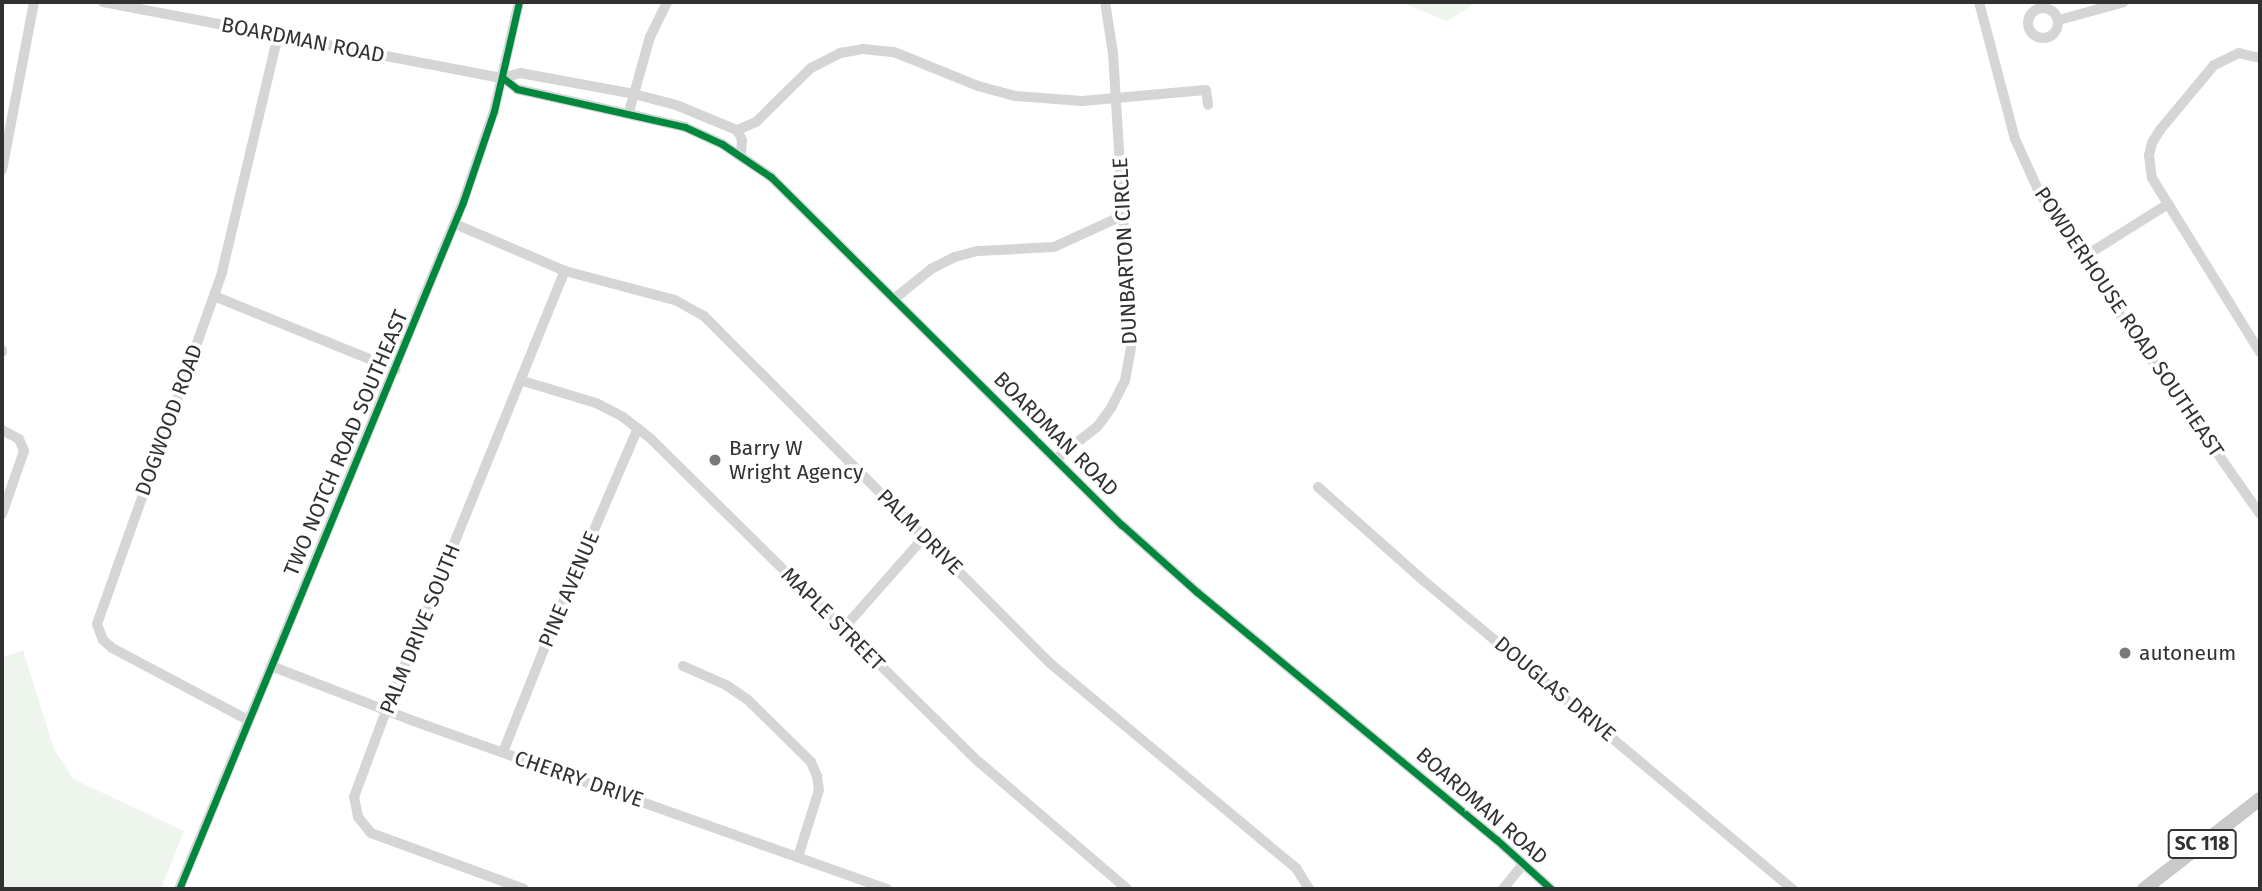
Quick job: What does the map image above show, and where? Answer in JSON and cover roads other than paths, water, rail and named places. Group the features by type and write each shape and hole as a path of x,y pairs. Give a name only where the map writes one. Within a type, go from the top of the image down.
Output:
{"main road":[{"name":"SC 118","path":"2144,889 2260,799"}],"street":[{"path":"2,170 34,2"},
{"name":"BOARDMAN ROAD","path":"103,2 503,78 520,74 634,94 676,105 737,130"},
{"name":"TWO NOTCH ROAD SOUTHEAST","path":"179,889 455,224 503,78 519,2"},
{"path":"629,112 650,37 667,2"},
{"name":"DUNBARTON CIRCLE","path":"1056,460 1098,426 1125,381 1131,334 1110,21 1105,2"},
{"name":"POWDERHOUSE ROAD SOUTHEAST","path":"1979,2 2022,157 2039,192 2260,514"},
{"path":"2059,20 2124,2"},
{"name":"DOGWOOD ROAD","path":"248,720 111,648 100,635 97,624 214,296 235,222 278,36"},
{"path":"741,156 742,140 737,130 756,122 811,68 841,53 863,49 894,52 978,86 1015,96 1053,100 1116,98 1206,90 1208,105"},
{"path":"2260,58 2239,53 2219,60 2152,143 2149,155 2151,173 2168,204 2260,352"},
{"name":"BOARDMAN ROAD","path":"503,78 516,89 629,112 685,127 741,156 771,177 1122,525 1197,592 1551,889"},
{"path":"2082,258 2168,204"},
{"path":"894,299 931,269 955,257 978,251 1054,247 1124,215"},
{"name":"PALM DRIVE","path":"455,224 565,271 675,299 704,316 1051,664 1296,868 1309,889"},
{"name":"PALM DRIVE SOUTH","path":"524,889 377,836 361,823 355,811 356,790 523,381 565,271"},
{"path":"214,296 396,370"},
{"name":"MAPLE STREET","path":"523,381 579,396 638,428 978,762 1127,889"},
{"name":"PINE AVENUE","path":"503,752 560,608 638,428"},
{"path":"2,430 19,439 23,451 2,514"},
{"name":"DOUGLAS DRIVE","path":"1318,487 1424,581 1793,889"},
{"path":"843,629 925,536"},
{"name":"CHERRY DRIVE","path":"271,666 386,711 887,889"},
{"path":"683,666 726,685 747,699 815,769 819,783 818,798 798,857"},
{"path":"1503,889 1523,864"}],"place":[{"name":"Barry W Wright Agency","path":"715,460"},
{"name":"autoneum","path":"2125,653"}]}
